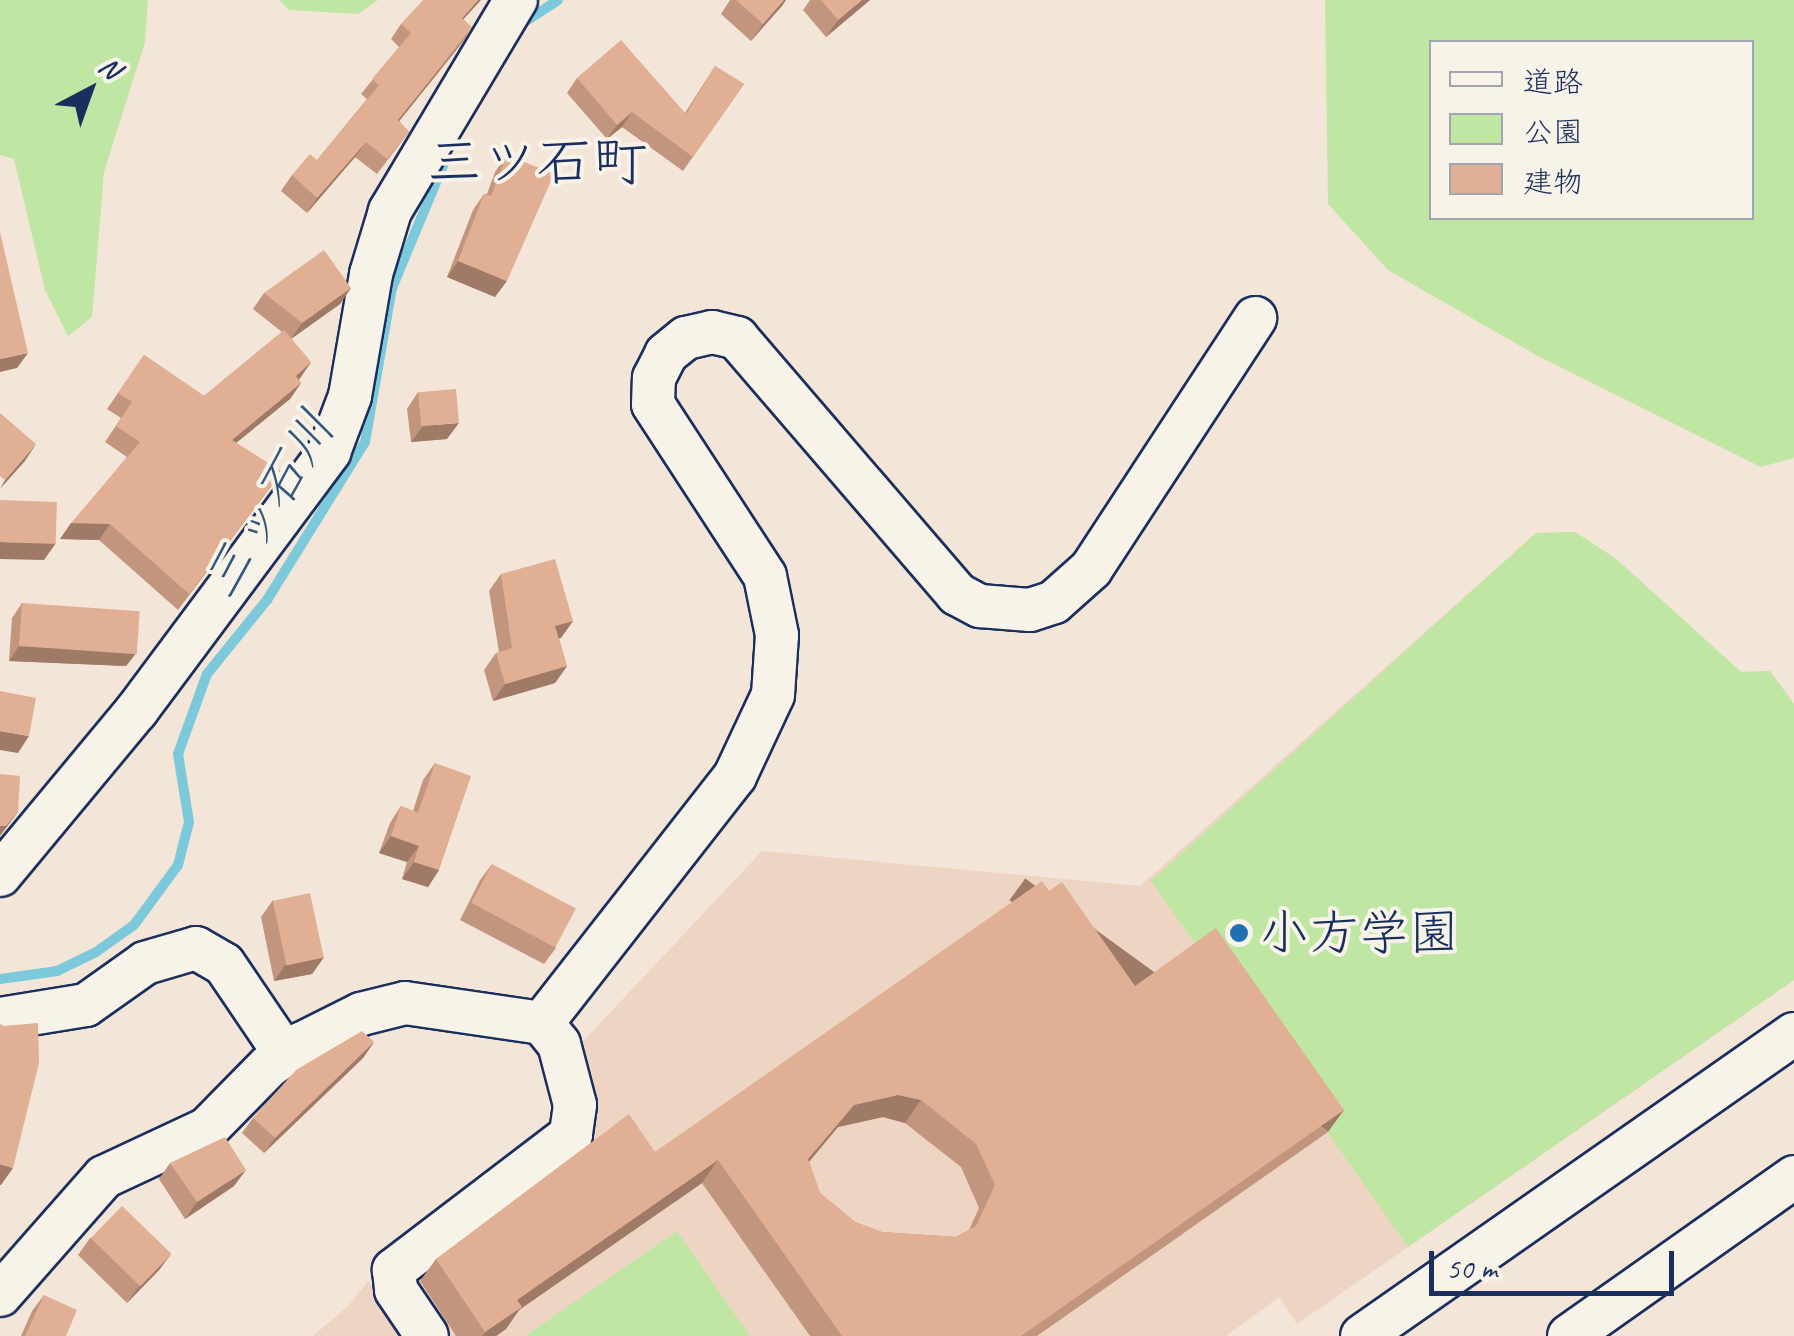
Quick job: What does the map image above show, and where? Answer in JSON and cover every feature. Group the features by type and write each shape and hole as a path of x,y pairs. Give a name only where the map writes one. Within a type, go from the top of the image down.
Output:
{"street":[{"path":"0,875 137,710 329,452 350,396 371,274 390,211 516,0"},
{"path":"542,1024 734,776 773,695 777,635 765,576 653,404 654,378 666,354 699,335 738,338 957,594 1004,611 1030,610 1054,602 1092,569 1255,318"},
{"path":"0,1020 74,1009 148,962 196,948 224,964 285,1054"},
{"path":"0,1295 104,1177 207,1130 285,1054 361,1014 404,1003 542,1024 559,1044 575,1105 571,1135 394,1270 396,1290 428,1336"},
{"path":"1362,1336 1794,1034"},
{"path":"1569,1336 1794,1177"}],"shaded area":[{"name":"小方学園","path":"1575,532 1615,558 1741,672 1770,671 1794,704 1794,980 1297,1324 1279,1297 1226,1336 438,1336 409,1266 590,1130 572,1053 762,851 1140,886 1536,533"},
{"path":"368,1281 406,1336 313,1336 349,1305"}],"green space":[{"path":"0,0 148,0 145,42 104,172 92,317 68,336 45,290 14,159 0,155"},
{"path":"279,0 378,0 358,14 289,10"},
{"path":"1325,0 1794,0 1794,458 1761,467 1536,355 1388,270 1328,204"},
{"path":"1575,532 1615,558 1741,672 1770,671 1794,704 1794,980 1408,1247 1151,881 1536,533"},
{"path":"677,1231 750,1336 525,1336"}],"building":[{"path":"423,0 478,0 462,18 472,27 398,120 409,132 387,159 366,142 317,198 292,175 310,154 317,160 379,85 372,79 411,33 401,24"},
{"path":"736,0 784,0 763,24"},
{"path":"821,0 862,0 838,20"},
{"path":"621,40 686,114 715,66 744,84 693,157 632,112 617,125 577,78"},
{"path":"507,155 554,174 507,281 458,261 484,194 491,196"},
{"path":"0,232 28,353 0,359"},
{"path":"324,250 351,288 302,323 264,293"},
{"path":"284,330 311,362 296,376 301,383 232,440 282,472 189,594 110,524 71,523 140,442 116,426 132,402 118,393 144,355 204,396"},
{"path":"456,389 459,423 421,426 418,392"},
{"path":"0,413 36,444 5,480 0,476"},
{"path":"0,500 57,502 55,544 0,542"},
{"path":"555,559 573,621 555,626 567,666 505,684 496,653 512,648 501,574"},
{"path":"22,603 140,611 137,654 19,646"},
{"path":"0,691 36,698 29,736 0,731"},
{"path":"435,763 471,776 439,870 414,862 419,846 391,836 401,806 418,813"},
{"path":"0,774 20,776 18,812 6,826 0,826"},
{"path":"492,864 576,909 555,947 471,903"},
{"path":"1042,881 1049,891 1062,882 1135,986 1216,928 1344,1110 1021,1336 842,1336 718,1160 517,1300 522,1307 485,1332 436,1259 629,1114 655,1152","holes":["898,1095 921,1100 976,1144 995,1185 976,1226 956,1237 882,1232 855,1222 820,1193 808,1159 854,1105"]},
{"path":"310,893 324,958 287,965 273,901"},
{"path":"38,1023 39,1063 13,1168 0,1164 0,1024"},
{"path":"362,1031 374,1042 275,1138 253,1118 296,1070"},
{"path":"225,1137 246,1170 197,1202 170,1163"},
{"path":"122,1206 172,1254 140,1286 91,1238"},
{"path":"44,1295 77,1310 66,1336 25,1336"}],"waterway":[{"name":"三ッ石川","path":"526,21 558,0"},
{"name":"三ッ石川","path":"0,979 57,971 96,952 134,925 178,865 189,822 178,754 207,674 267,600 365,442 392,288 447,156"}],"place":[{"name":"小方学園","path":"1239,933"}],"district":[{"name":"三ツ石町","path":"537,163"}]}
